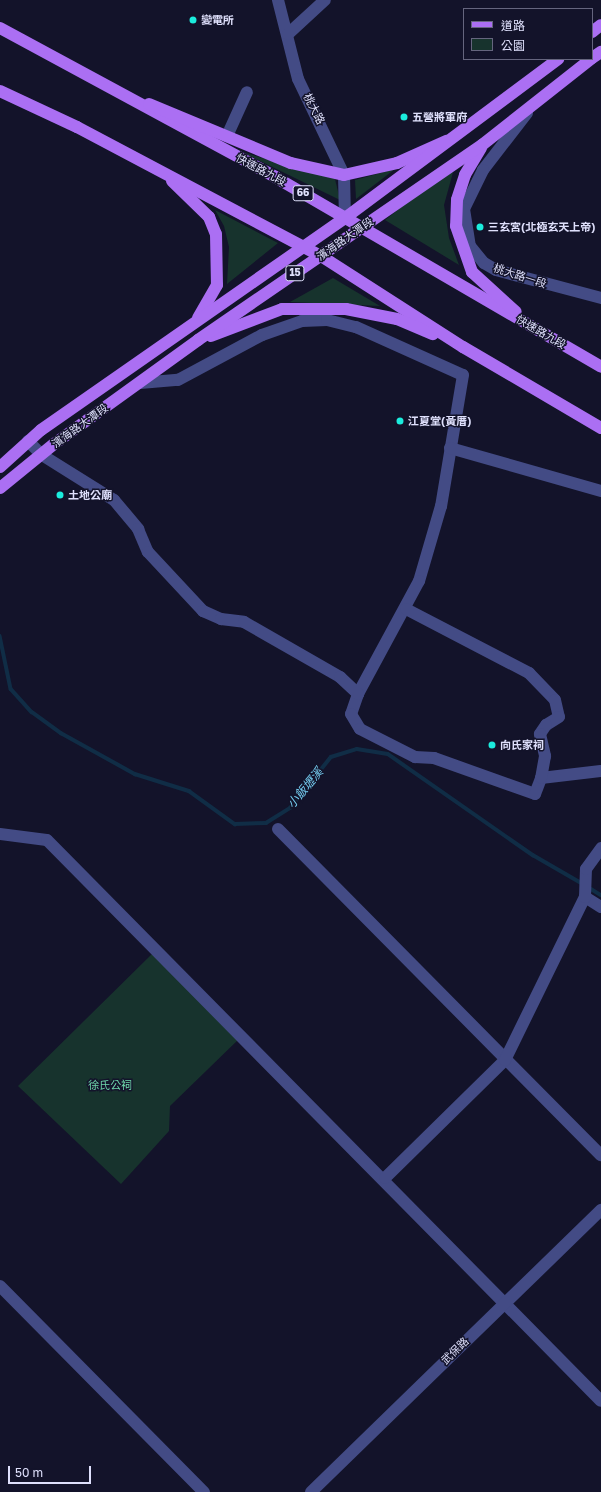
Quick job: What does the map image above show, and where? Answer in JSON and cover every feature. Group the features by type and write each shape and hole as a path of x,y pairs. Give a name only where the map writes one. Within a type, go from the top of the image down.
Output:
{"main road":[{"path":"593,31 601,25"},
{"name":"快速路九段","path":"0,28 134,99 166,121 362,226 601,367"},
{"name":"濱海路大潭段","path":"593,58 601,52"},
{"name":"濱海路大潭段","path":"0,467 28,441 302,246 345,218 458,136 557,60"},
{"name":"濱海路大潭段","path":"0,488 42,455 198,340 482,145 535,102 591,60"},
{"path":"0,91 159,169 321,256 463,347 601,428"},
{"path":"134,99 291,163 344,175 397,163 458,136"},
{"path":"482,145 465,175 457,200 460,243 472,272 534,328"},
{"path":"159,169 196,202 209,217 216,234 217,285 196,322"},
{"path":"198,340 282,309 346,308 397,319 463,347"}],"street":[{"name":"桃大路","path":"278,0 288,34 298,79 344,175 345,218"},
{"path":"288,34 325,0"},
{"path":"227,136 247,92"},
{"name":"桃大路一段","path":"535,102 483,170 471,193 464,209 470,246 484,263 496,270 601,298"},
{"path":"140,383 178,380 262,335 302,321 327,320 356,327 463,375 441,506 406,609 358,694 351,714 360,729 415,757 434,758 535,794 541,778 545,756 540,734 546,725 558,717 555,700 529,673 406,609"},
{"path":"28,441 42,455 114,500 138,528 148,552 204,611 221,619 244,622 340,677 358,694"},
{"path":"450,448 601,490"},
{"path":"541,778 601,771"},
{"path":"278,829 505,1060 601,1155"},
{"path":"0,834 47,840 506,1301 601,1401"},
{"path":"384,1178 505,1060 585,897 586,869 601,848"},
{"path":"585,897 601,907"},
{"name":"武保路","path":"311,1492 601,1210"},
{"path":"0,1286 204,1492"}],"green space":[{"path":"242,152 335,179 340,200"},
{"path":"455,165 444,205 449,238 459,265 385,220"},
{"path":"395,169 356,199 355,180"},
{"path":"215,210 278,243 227,284 229,247 224,226"},
{"path":"333,278 380,306 290,302"},
{"name":"徐氏公祠","path":"154,952 240,1038 170,1106 169,1131 121,1184 18,1086"}],"waterway":[{"name":"小飯壢溪","path":"0,636 11,689 32,712 61,733 135,774 189,791 235,824 266,823 290,808 331,757 357,749 388,754 533,855 583,884"},
{"name":"小飯壢溪","path":"588,887 601,895"}],"place":[{"name":"變電所","path":"193,20"},
{"name":"五營將軍府","path":"404,117"},
{"name":"三玄宮(北極玄天上帝)","path":"480,227"},
{"name":"江夏堂(黃厝)","path":"400,421"},
{"name":"土地公廟","path":"60,495"},
{"name":"向氏家祠","path":"492,745"}]}
